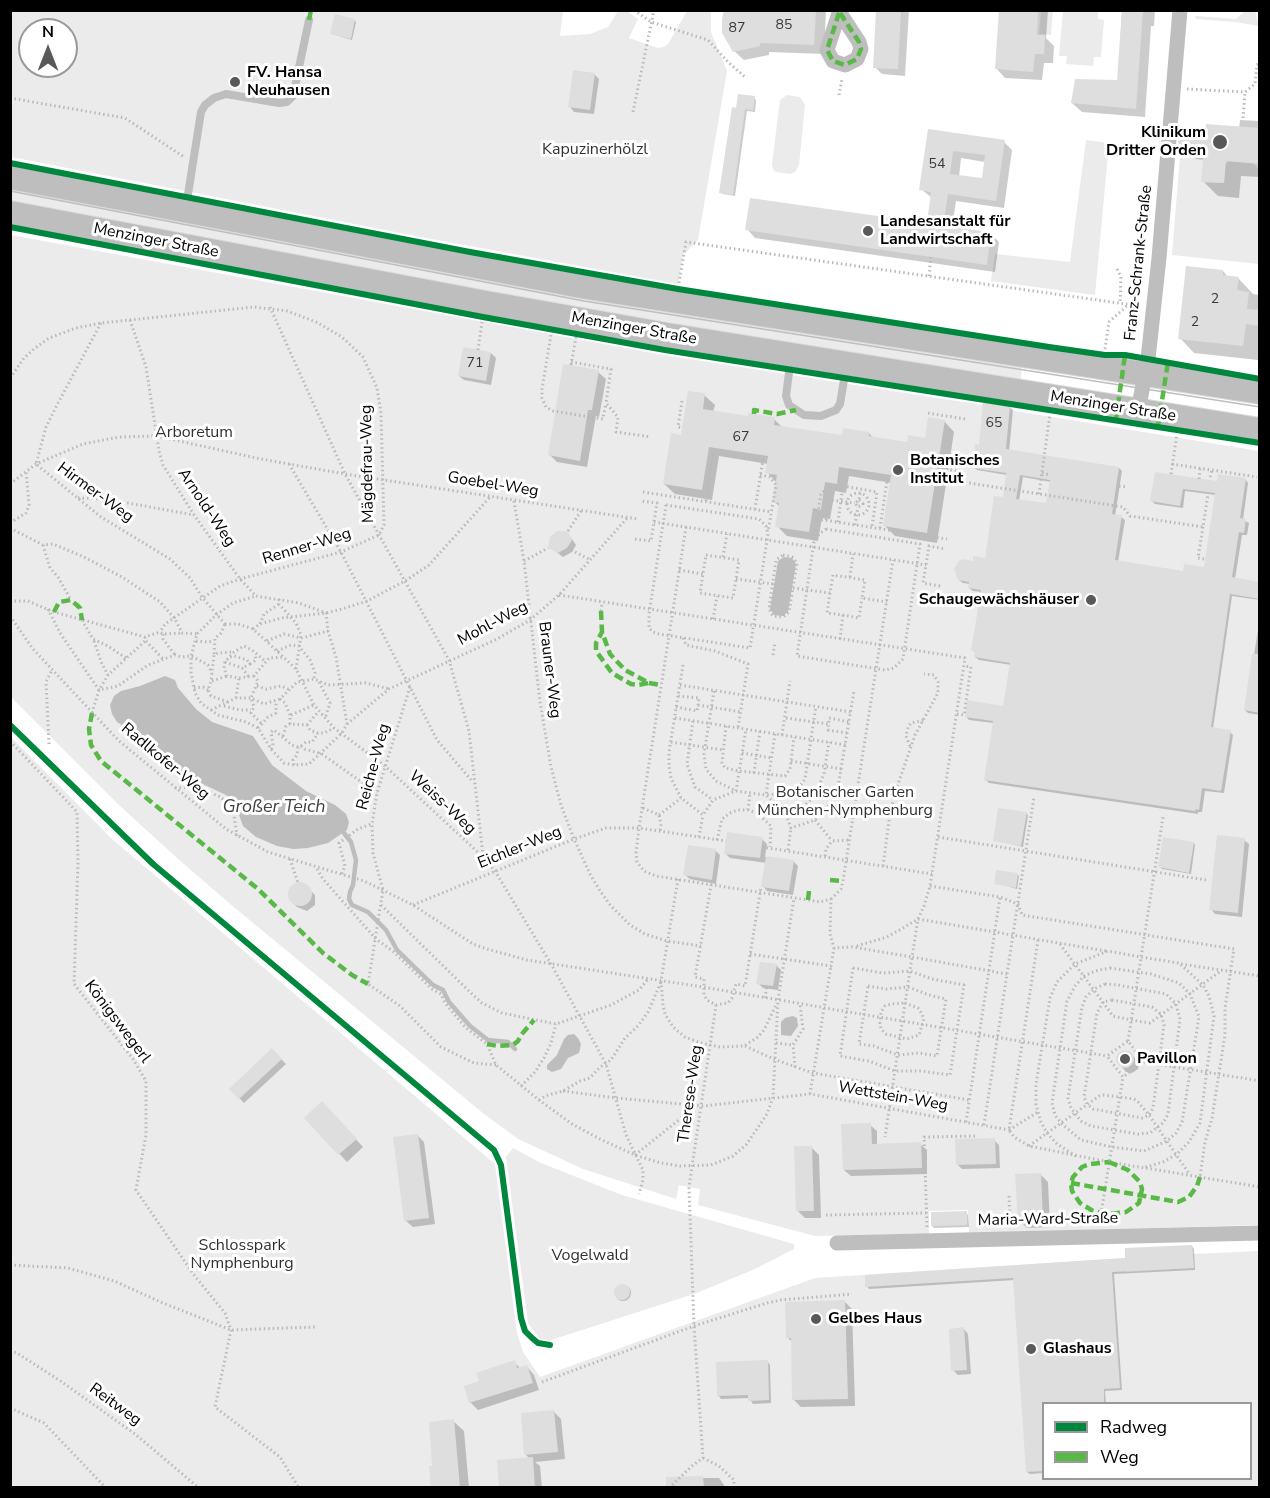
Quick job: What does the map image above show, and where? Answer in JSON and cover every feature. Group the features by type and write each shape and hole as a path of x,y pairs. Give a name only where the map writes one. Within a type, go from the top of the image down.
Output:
{"main road":[{"name":"Menzinger Straße","path":"10,177 586,287 1260,393"},
{"name":"Menzinger Straße","path":"10,213 497,305 791,356 1260,430"}],"street":[{"name":"Franz-Schrank-Straße","path":"1138,411 1154,307 1180,10"},
{"name":"Maria-Ward-Straße","path":"837,1243 1260,1233"}],"lane":[{"path":"186,211 201,112 205,105 214,98 226,94 279,103 287,102 293,96 309,20"},
{"path":"791,356 786,396 789,405 812,416 828,414 836,410 840,404 847,364"}],"path":[{"path":"634,10 651,22 708,39 728,62 745,76"},
{"path":"633,112 654,10"},
{"path":"1221,10 1234,10"},
{"path":"1173,88 1245,92 1255,84 1257,65 1260,62"},
{"path":"1243,118 1245,92"},
{"path":"10,98 125,118 193,163"},
{"path":"678,290 686,242 1154,307"},
{"path":"929,276 931,257"},
{"path":"1117,269 1121,277 1120,304"},
{"path":"1104,355 1109,322 1128,305"},
{"path":"270,307 345,474 449,660 469,731 483,857"},
{"path":"478,350 483,318"},
{"path":"10,378 24,358 50,338 76,328 130,320"},
{"path":"552,330 542,389 542,398 546,407 553,411 603,419 611,369 571,364 576,334"},
{"path":"682,401 678,427 682,428"},
{"path":"606,403 618,417 616,432 651,437"},
{"path":"1038,494 1051,409"},
{"path":"928,413 965,419"},
{"path":"1171,474 1177,429"},
{"path":"706,501 713,452 763,460 755,509"},
{"path":"957,471 939,468 942,453 959,456"},
{"path":"289,464 341,552 437,740 473,782"},
{"path":"1172,464 1257,477"},
{"path":"1199,478 1200,468"},
{"path":"1210,477 1212,470"},
{"path":"10,523 26,513 29,505 26,471"},
{"path":"1042,473 1050,475"},
{"path":"760,476 770,477 776,485 750,648 669,636 653,632 649,628 666,505 759,519 766,526 768,534"},
{"path":"880,528 887,481"},
{"path":"956,481 1123,507 1130,516 1203,527"},
{"path":"838,522 843,486 860,491 877,492 872,527"},
{"path":"1119,486 1126,487"},
{"path":"814,542 826,529 920,544 903,659 894,668 877,668 796,656 821,493 832,487 843,489"},
{"path":"855,525 856,505 860,491"},
{"path":"860,491 867,498 869,506 865,513 857,515 849,510 847,502 851,495 860,491"},
{"path":"643,492 772,512"},
{"path":"1204,559 1198,558 1208,494"},
{"path":"208,690 212,681 216,649 214,641 225,624 238,624 253,629 260,624 326,613 367,601 429,565 490,497"},
{"path":"78,498 106,499 194,515"},
{"path":"826,520 830,500 856,505 863,504"},
{"path":"859,500 863,504 875,507"},
{"path":"635,539 651,541 657,503 641,501"},
{"path":"568,531 581,511"},
{"path":"817,519 947,539"},
{"path":"654,522 926,565"},
{"path":"686,527 636,853 637,862 650,875 711,885 820,902 831,899 841,889 893,560"},
{"path":"10,528 43,545 53,544 74,553 122,577 160,602 175,619 182,633"},
{"path":"723,557 727,534"},
{"path":"43,545 50,568 71,600"},
{"path":"940,586 923,583 929,546 945,549"},
{"path":"524,561 548,548"},
{"path":"567,548 591,560"},
{"path":"850,577 853,554"},
{"path":"706,555 739,560 733,598 700,593 703,574 706,555"},
{"path":"783,555 792,557 797,563 789,612 783,617 773,616 769,609 773,584 776,560 783,555"},
{"path":"680,570 703,574"},
{"path":"833,575 865,579 859,618 827,613 830,593 833,575"},
{"path":"736,579 773,584"},
{"path":"793,588 830,593"},
{"path":"559,595 965,658 930,886 918,919 885,1137"},
{"path":"256,596 279,602 300,603 326,613 347,724 342,733 309,764 284,763 271,749 258,728 246,722 224,718 201,703 194,688 191,672 191,656 197,634 216,615 233,603 256,596"},
{"path":"713,619 717,596"},
{"path":"862,598 887,602"},
{"path":"10,602 28,601 145,639 163,659"},
{"path":"279,602 296,623 300,638 296,669"},
{"path":"260,624 264,614 279,602"},
{"path":"601,611 603,602"},
{"path":"48,609 60,633 99,690"},
{"path":"840,639 843,615"},
{"path":"82,620 93,639 108,675"},
{"path":"266,642 284,634 300,638 328,631"},
{"path":"92,713 99,690 108,675 145,639 161,633 197,634"},
{"path":"161,633 175,654 181,657 191,656 208,665 212,672"},
{"path":"683,638 686,645 715,651 748,664 738,728"},
{"path":"93,639 126,658"},
{"path":"196,641 214,641"},
{"path":"773,655 775,643"},
{"path":"278,651 291,645 299,646 310,660 315,673 314,679"},
{"path":"227,676 224,668 228,657 244,646 265,661"},
{"path":"214,655 234,652"},
{"path":"242,668 256,660 254,652"},
{"path":"99,690 118,686 148,664 175,654"},
{"path":"228,657 234,656 250,663"},
{"path":"212,681 227,676 239,678 254,676 269,658 284,657"},
{"path":"225,663 242,668 249,677"},
{"path":"683,665 670,742 669,766 671,778 681,798 702,814"},
{"path":"957,714 964,715 971,667 964,666"},
{"path":"49,744 46,682 52,670"},
{"path":"924,674 941,676"},
{"path":"883,866 893,801 910,746 938,693 938,682 934,675"},
{"path":"250,698 258,681 254,676"},
{"path":"236,698 239,678"},
{"path":"211,710 236,698 250,698 264,704 278,700 288,689 302,680 314,679 328,685 366,683 389,689"},
{"path":"782,735 790,681"},
{"path":"319,682 330,703 326,719"},
{"path":"680,685 851,712"},
{"path":"257,686 266,689 281,686 288,689"},
{"path":"194,688 203,687 211,696 228,702"},
{"path":"266,689 267,695"},
{"path":"714,691 704,760 706,769 716,781 736,791 766,795 795,790 805,779 816,706"},
{"path":"791,828 815,820 832,802 837,793 854,691"},
{"path":"676,707 697,711 699,698 678,696"},
{"path":"250,698 254,707 251,713 261,723"},
{"path":"278,700 285,703 290,715 290,724"},
{"path":"258,728 261,723 276,713 278,700"},
{"path":"290,715 314,705"},
{"path":"698,705 741,712"},
{"path":"221,706 251,710"},
{"path":"307,725 318,712"},
{"path":"675,718 846,745"},
{"path":"785,718 828,724"},
{"path":"848,733 828,730 828,724 829,718 849,722"},
{"path":"910,746 906,736 908,727 911,723 924,720"},
{"path":"693,721 687,764 690,776 695,787 713,800"},
{"path":"283,736 286,726 290,724 307,725"},
{"path":"307,725 310,730 318,733 334,728"},
{"path":"726,726 721,759 725,768 739,771 785,776 789,772 794,737"},
{"path":"736,791 746,729"},
{"path":"271,749 272,730 283,736 287,742 322,754 377,793"},
{"path":"754,773 760,731"},
{"path":"294,765 293,760 297,756 299,746 312,742 318,733"},
{"path":"766,795 775,734"},
{"path":"670,742 723,750"},
{"path":"785,812 805,805 814,797 821,785 829,742"},
{"path":"742,753 771,758"},
{"path":"791,761 842,769"},
{"path":"175,788 191,787 221,797 234,815 237,836"},
{"path":"699,837 702,814 713,800 736,791"},
{"path":"748,810 750,793"},
{"path":"766,795 785,812 791,828 788,851"},
{"path":"984,1125 1034,797"},
{"path":"658,815 681,798"},
{"path":"642,808 658,815 661,824 660,831"},
{"path":"717,840 722,819 738,810 748,810 757,813 771,826 770,848"},
{"path":"1163,817 1128,1041 1144,1062 1260,1081"},
{"path":"815,820 832,841"},
{"path":"342,874 345,866 339,843 350,834 372,824"},
{"path":"938,837 1206,880"},
{"path":"825,857 826,849 832,841 849,840"},
{"path":"762,847 932,874"},
{"path":"290,859 298,883"},
{"path":"317,868 323,879 376,939 394,952 432,989 441,994 445,1003 465,1027 487,1044 496,1065 539,1101 572,1124 636,1155 661,1163 693,1166 711,1165 733,1156 746,1145 768,1114 773,1097 778,1000 794,898"},
{"path":"678,879 661,981 665,1014 674,1027 692,1040 711,1046 744,1046 813,1073 969,1100"},
{"path":"712,880 695,977 704,979 703,987 707,1000 716,1005 728,1003 734,993 735,984 745,986 761,887"},
{"path":"930,886 1000,897 1018,904 1022,915 1234,950 1225,1008 1225,1035 1200,1177"},
{"path":"966,1122 1000,897"},
{"path":"810,1094 834,948 830,934 831,899"},
{"path":"381,905 473,995 502,1013 556,1024 611,1005 639,990 648,979"},
{"path":"834,948 868,944 887,937 918,919 1260,976"},
{"path":"1038,940 1009,1130 1014,1137 1029,1146 1077,1156 1260,1186"},
{"path":"1058,943 1113,1017 1131,1020 1150,1023 1222,970"},
{"path":"852,947 1007,974"},
{"path":"1077,1156 1057,1144 1047,1133 1036,1105 1036,1084 1050,998 1057,982 1075,964 1108,951"},
{"path":"750,954 831,966"},
{"path":"1143,1168 1163,1162 1177,1154 1189,1142 1200,1123 1215,1016 1203,985 1179,963"},
{"path":"853,968 883,973 910,971 932,980 964,985 950,1075 921,1071 895,1071 869,1061 840,1056 846,1012 853,968"},
{"path":"1110,968 1139,972 1168,978 1179,983 1190,994 1199,1017 1182,1122 1176,1133 1158,1147 1144,1151 1081,1140 1055,1115 1052,1102 1067,1000 1084,976 1110,968"},
{"path":"775,973 782,973"},
{"path":"539,1101 545,1096 564,1091 590,1078 598,1068 606,1064 625,1038 643,1020 661,981"},
{"path":"1105,984 1136,988 1166,994 1176,1004 1180,1019 1176,1068 1168,1114 1158,1128 1150,1133 1138,1134 1091,1126 1074,1115 1068,1098 1075,1051 1082,1007 1094,989 1105,984"},
{"path":"765,998 767,985"},
{"path":"868,986 886,989 908,987 946,999 937,1056 919,1053 898,1054 859,1044 863,1014 868,986"},
{"path":"744,1046 764,1030 778,1000"},
{"path":"1112,1000 1152,1007 1161,1014 1164,1025 1153,1108 1149,1115 1142,1118 1093,1110 1084,1097 1097,1013 1103,1002 1112,1000"},
{"path":"905,1003 918,1008 922,1014 923,1025 919,1035 900,1039 886,1034 881,1029 880,1017 885,1006 905,1003"},
{"path":"795,1066 793,1045 803,1029 800,1004"},
{"path":"521,1086 535,1072 544,1058 556,1024"},
{"path":"1123,1077 1107,1056 1128,1041"},
{"path":"776,1043 793,1045"},
{"path":"1101,1214 1123,1077 1144,1062"},
{"path":"1029,1146 1099,1096 1119,1097 1138,1102 1190,1175"},
{"path":"636,1155 695,1106"},
{"path":"1009,1130 1038,1112"},
{"path":"927,1241 924,1137 976,1136"},
{"path":"1009,1196 1011,1238"},
{"path":"826,1215 926,1213"},
{"path":"10,1265 68,1268 114,1281 163,1304 231,1330 315,1327"},
{"path":"542,1382 694,1326 781,1300 852,1294"},
{"path":"231,1330 215,1407 280,1456 299,1488"},
{"path":"10,1408 44,1423 106,1488"},
{"path":"669,1488 703,1458 719,1466 734,1480 734,1488"}],"green space":[{"name":"Kapuzinerhölzl","path":"10,11 563,11 560,36 590,34 608,27 618,11 627,11 638,19 629,38 658,48 668,44 687,11 711,11 711,32 727,71 698,240 683,255 678,284 426,238 11,157"},
{"path":"1041,11 1053,11 1051,35 1039,34"},
{"path":"1063,11 1098,11 1098,19 1104,20 1101,57 1094,57 1093,66 1066,64 1067,56 1059,56"},
{"path":"1245,11 1255,11 1259,26 1196,19 1195,17 1236,19"},
{"path":"787,95 800,97 805,105 799,165 795,172 790,174 776,172 772,164 780,100"},
{"path":"1086,140 1109,143 1095,295 991,281 995,254 1070,262"},
{"path":"1180,156 1203,157 1202,182 1224,183 1225,164 1229,161 1254,163 1259,171 1259,264 1172,255"},
{"path":"11,187 1022,367 1020,384 655,326 11,204"},
{"name":"Botanischer Garten München-Nymphenburg","path":"11,235 664,355 982,405 983,403 1010,405 1010,410 1259,451 1259,1225 969,1233 968,1210 929,1211 929,1234 815,1236 698,1205 700,1189 679,1185 676,1199 583,1169 518,1139 484,1114 177,858 120,806 11,697"},
{"name":"Schlosspark Nymphenburg","path":"10,736 112,839 495,1164 517,1333 523,1352 540,1377 815,1278 1125,1258 1126,1272 1193,1268 1193,1254 1259,1251 1259,1487 11,1487"},
{"name":"Vogelwald","path":"513,1148 541,1163 622,1195 794,1244 794,1249 755,1269 694,1294 548,1341 539,1338 528,1323 506,1157"}],"water":[{"path":"784,557 792,558 796,564 788,612 783,616 774,615 770,609 778,561"},
{"name":"Großer Teich","path":"165,676 175,680 178,688 196,709 212,722 253,736 272,765 306,791 335,805 346,814 349,822 347,830 328,843 308,848 293,849 277,846 256,837 243,826 235,804 226,795 188,777 159,749 117,722 110,705 114,696 121,691"},
{"path":"793,1016 797,1018 798,1026 791,1036 781,1035 781,1022"},
{"path":"574,1034 581,1044 579,1053 568,1058 561,1069 552,1072 547,1069 547,1065 557,1055 564,1039"}],"building":[{"path":"724,10 816,10 814,45 760,43 760,46 733,52 722,33"},
{"path":"876,10 901,10 898,69 873,68"},
{"path":"999,10 1038,10 1037,35 1045,35 1044,54 1035,54 1033,72 995,69"},
{"path":"1122,10 1143,10 1136,109 1071,103 1075,79 1117,80"},
{"path":"335,14 355,19 351,39 330,34"},
{"path":"573,70 595,73 590,110 568,107"},
{"path":"738,94 755,96 753,110 745,109 733,195 719,193 732,107 736,108"},
{"path":"1206,124 1260,128 1260,164 1226,161 1224,183 1201,182 1204,146 1178,144 1179,133 1205,135"},
{"name":"Landesanstalt für Landwirtschaft","path":"928,129 1005,140 996,201 948,194 943,226 991,232 987,265 745,230 750,198 927,223 931,192 919,190","holes":["953,151 985,155 982,178 950,174"]},
{"path":"1186,266 1223,270 1223,275 1239,277 1237,290 1249,292 1247,309 1260,310 1260,326 1246,324 1243,346 1178,339"},
{"path":"463,347 491,352 486,381 458,376"},
{"path":"563,364 599,370 592,410 588,410 580,461 548,455"},
{"name":"Botanisches Institut","path":"688,391 705,393 703,409 748,416 748,413 775,417 774,425 842,435 843,428 869,432 869,436 907,442 908,435 925,438 928,417 945,420 927,533 883,526 891,475 839,467 837,484 825,482 821,510 813,508 809,532 775,527 779,503 772,502 777,475 765,473 768,456 709,447 702,490 663,484 671,433 681,435"},
{"path":"983,403 1010,405 1006,449 1119,467 1112,514 1122,515 1115,560 1183,571 1184,564 1204,567 1215,493 1183,489 1180,506 1150,501 1155,472 1217,481 1218,474 1246,478 1240,518 1246,519 1244,533 1239,532 1232,577 1260,582 1260,599 1230,594 1211,727 1231,730 1221,791 1202,788 1199,810 984,780 993,721 965,717 967,700 1003,706 1010,663 974,657 975,651 971,651 981,590 968,588 969,582 958,580 954,569 962,559 973,561 973,556 985,558 994,496 1003,497 1006,473 972,468 975,444 979,445","holes":["1020,475 1050,480 1046,503 1016,499"]},
{"path":"557,531 568,531 572,540 567,548 558,553 548,548 550,537"},
{"path":"1252,654 1260,654 1260,713 1244,710"},
{"path":"998,808 1027,812 1021,846 993,841"},
{"path":"727,832 763,837 760,858 724,854"},
{"path":"1217,835 1245,838 1238,913 1209,910"},
{"path":"1163,837 1194,842 1189,873 1158,867"},
{"path":"688,845 716,849 712,880 683,875"},
{"path":"766,856 794,860 789,891 761,887"},
{"path":"996,870 1018,873 1016,888 994,884"},
{"path":"300,882 305,883 311,889 311,899 305,905 300,906 295,905 289,899 288,894 289,889 295,883"},
{"path":"760,962 777,964 773,986 756,984"},
{"path":"272,1048 282,1059 239,1099 229,1089"},
{"name":"Pavillon","path":"1121,1050 1129,1050 1134,1055 1132,1066 1121,1068 1116,1063 1116,1055"},
{"path":"322,1101 357,1139 338,1155 304,1118"},
{"path":"871,1123 872,1144 921,1142 922,1168 843,1170 841,1124"},
{"path":"418,1134 429,1218 404,1221 393,1137"},
{"path":"995,1138 996,1164 956,1165 955,1139"},
{"path":"794,1146 812,1146 814,1211 796,1211"},
{"path":"1041,1173 1043,1220 1018,1221 1015,1174"},
{"path":"967,1211 967,1225 931,1226 931,1212"},
{"path":"1192,1245 1194,1268 1112,1272 1120,1388 1104,1389 1104,1402 1042,1402 1042,1471 1026,1472 1013,1278 865,1287 865,1275 1125,1258 1125,1248"},
{"path":"622,1284 628,1286 630,1292 628,1298 622,1300 616,1298 614,1292 616,1286"},
{"path":"845,1300 848,1399 792,1400 791,1338 786,1338 785,1302"},
{"path":"964,1327 967,1370 951,1371 949,1329"},
{"path":"515,1360 517,1368 527,1365 533,1383 469,1403 464,1386 479,1381 476,1373"},
{"path":"768,1360 769,1400 748,1401 748,1395 717,1396 716,1362"},
{"path":"554,1410 558,1452 524,1455 521,1413"},
{"path":"454,1419 460,1488 431,1488 429,1422"},
{"path":"533,1457 535,1488 499,1488 497,1460"},
{"path":"703,1476 704,1488 666,1488 666,1477"}],"waterway":[{"path":"344,833 351,842 356,860 349,899 352,905 368,912 386,930 397,950 433,985 443,990 449,1002 470,1026 488,1040 508,1042 515,1049"}],"tram line":[{"path":"10,191 584,301 1260,407"}],"marked path":[{"path":"309,20 311,10"},
{"path":"840,10 827,50 833,61 845,65 857,59 861,49 840,13"},
{"path":"1116,419 1125,355"},
{"path":"1158,426 1168,362"},
{"path":"754,414 754,410 777,414 796,410"},
{"path":"54,612 59,602 71,600 80,608 82,620"},
{"path":"601,611 602,632 610,654 625,670 649,683 631,684 612,673 596,651 596,643 602,632"},
{"path":"649,683 661,685"},
{"path":"92,713 89,729 91,745 101,761 258,889 323,953 368,984"},
{"path":"830,880 843,881"},
{"path":"808,900 809,891"},
{"path":"487,1044 513,1045 534,1020"},
{"path":"1109,1162 1128,1170 1140,1182 1142,1189 1139,1203 1126,1212 1109,1214 1093,1211 1080,1203 1072,1191 1073,1177 1082,1167 1109,1162"},
{"path":"1071,1183 1178,1202 1189,1197 1200,1177"}],"cycle path":[{"path":"10,163 470,252 678,289 1049,347 1105,355 1125,355 1260,379"},
{"path":"10,227 665,350 1260,443"},
{"path":"10,725 153,864 494,1150 501,1165 521,1318 525,1331 532,1338 538,1343 550,1345"}],"place":[{"name":"FV. Hansa Neuhausen","path":"235,82"},
{"name":"Klinikum Dritter Orden","path":"1220,142"},
{"name":"Landesanstalt für Landwirtschaft","path":"868,231"},
{"name":"Botanisches Institut","path":"898,470"},
{"name":"Schaugewächshäuser","path":"1091,600"},
{"name":"Pavillon","path":"1125,1059"},
{"name":"Gelbes Haus","path":"816,1319"},
{"name":"Glashaus","path":"1031,1349"}],"park label":[{"name":"Arboretum","path":"194,433"}]}
